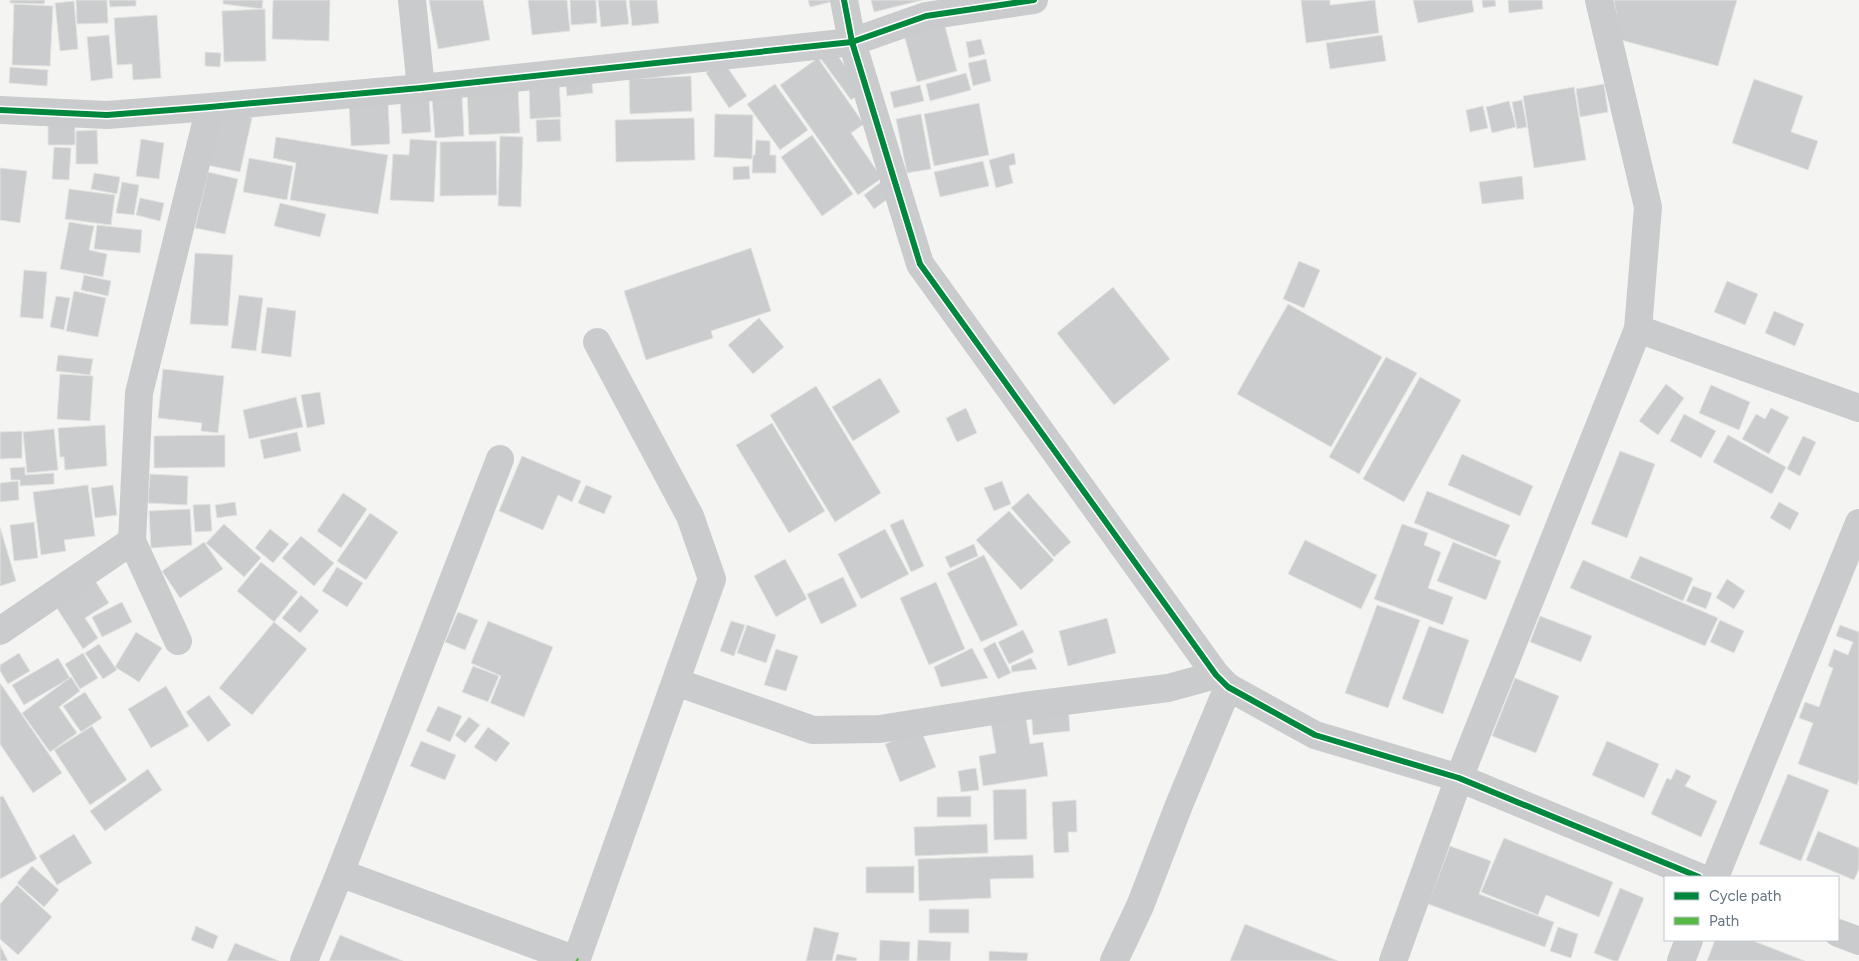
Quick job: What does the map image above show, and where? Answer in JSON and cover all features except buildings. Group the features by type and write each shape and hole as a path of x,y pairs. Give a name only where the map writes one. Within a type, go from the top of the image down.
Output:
{"street":[{"path":"412,0 421,88"},
{"path":"844,0 852,42 920,264 1222,681 1315,735 1458,778 1697,876"},
{"path":"0,110 107,115 421,88 852,42 926,16 1034,0"},
{"path":"1393,961 1458,778 1638,329 1648,207 1599,0"},
{"path":"178,641 132,541 139,393 210,107"},
{"path":"1638,329 1859,408"},
{"path":"340,873 576,960 712,579 690,516 598,342"},
{"path":"304,961 340,873 500,459"},
{"path":"1715,876 1859,523"},
{"path":"0,631 132,541"},
{"path":"676,682 813,730 880,729 1024,706 1222,681"},
{"path":"1114,961 1140,906 1179,805 1222,681"},
{"path":"1839,933 1859,941"},
{"path":"1681,961 1689,941"}],"cycle path":[{"path":"844,0 852,42 920,264 1216,675 1228,687 1315,735 1459,778 1697,876"},
{"path":"0,110 107,115 421,88 852,42 926,16 1034,0"}]}
